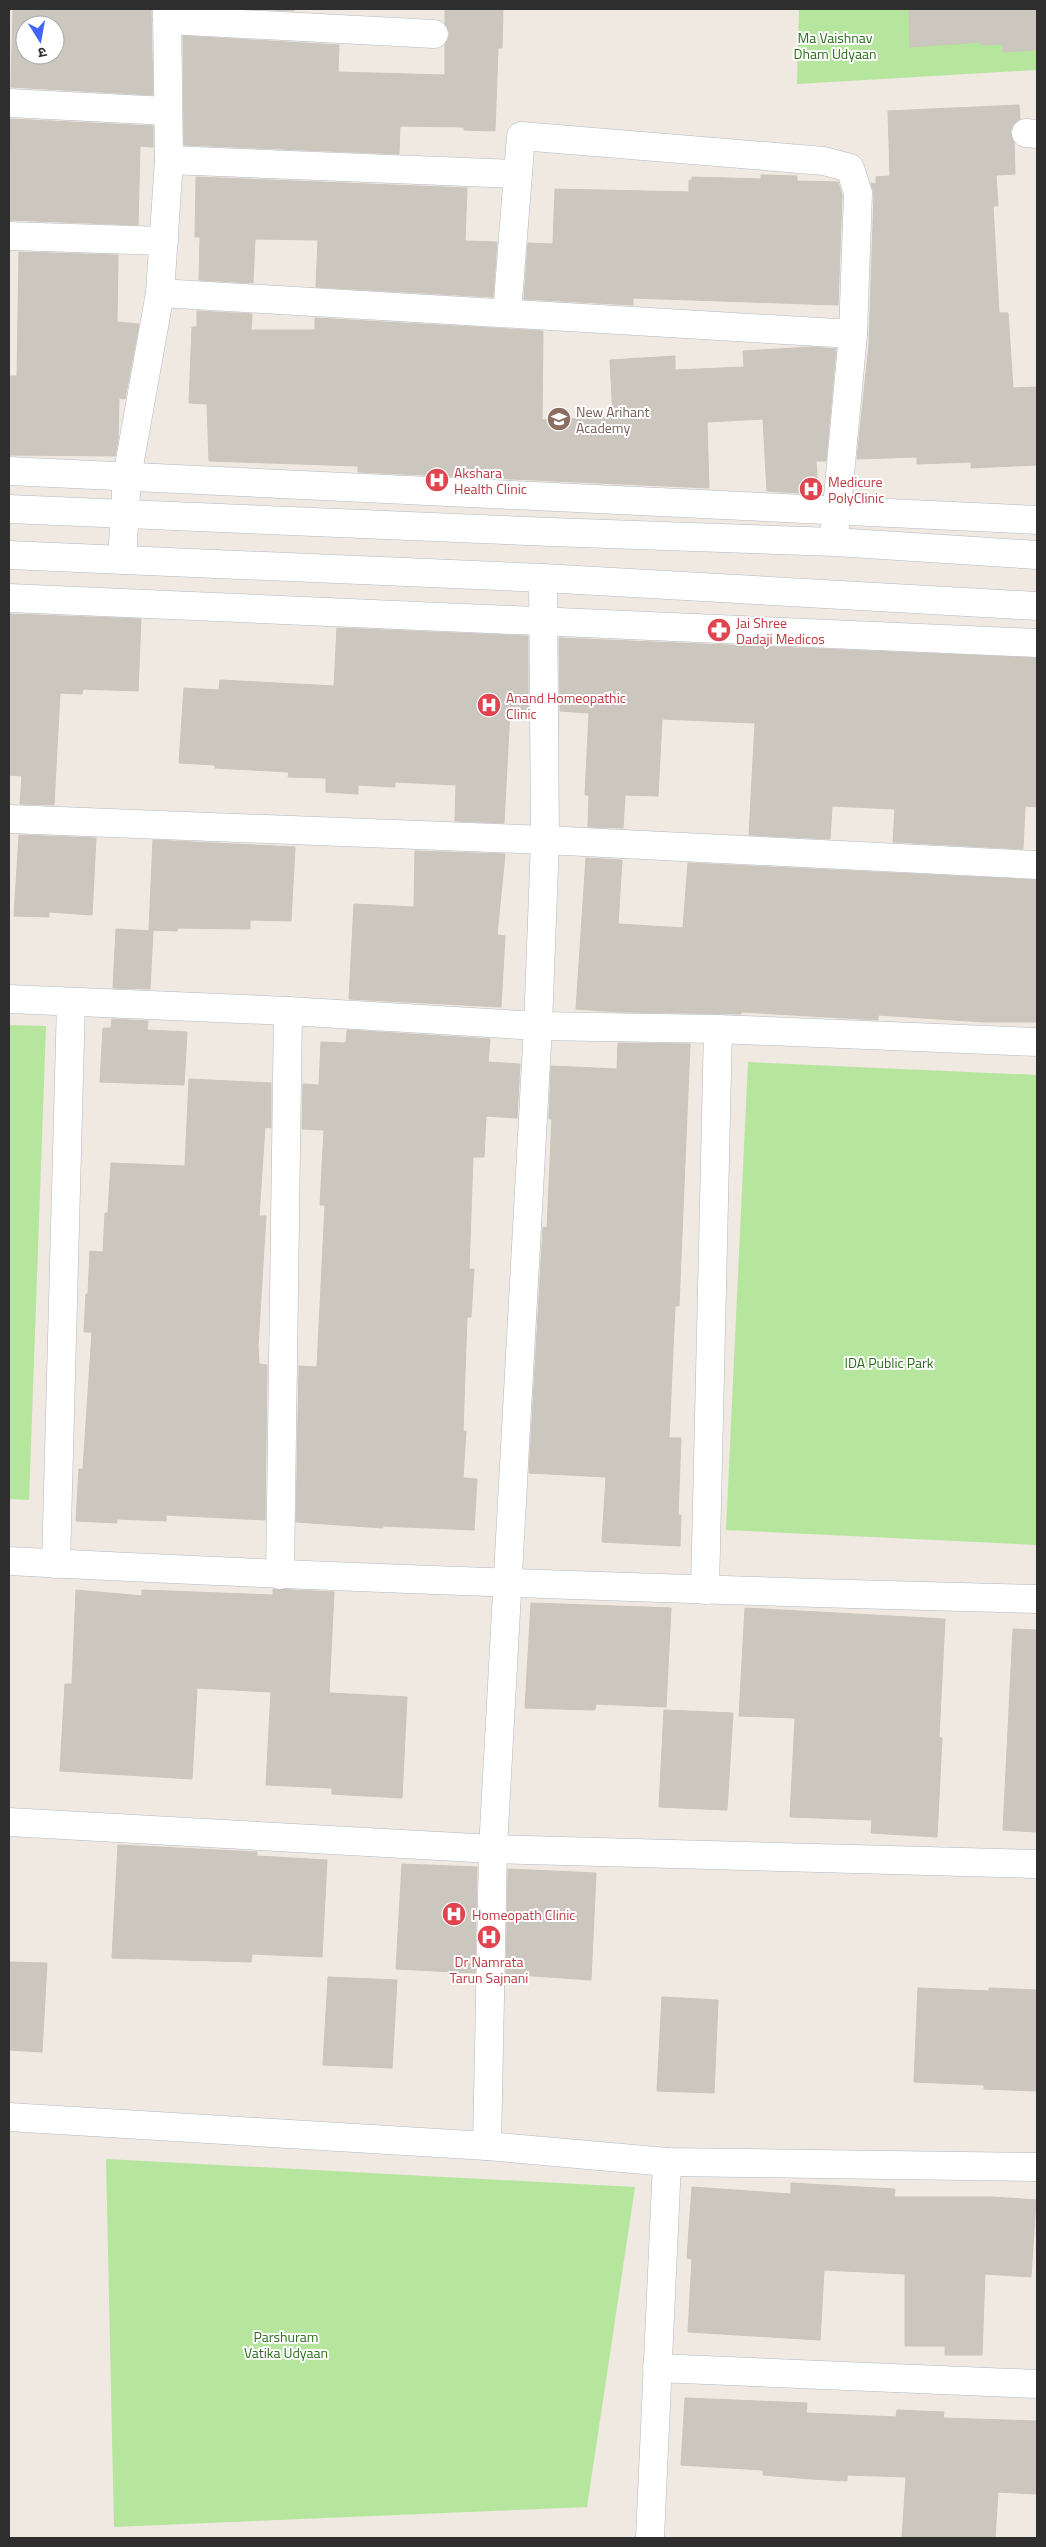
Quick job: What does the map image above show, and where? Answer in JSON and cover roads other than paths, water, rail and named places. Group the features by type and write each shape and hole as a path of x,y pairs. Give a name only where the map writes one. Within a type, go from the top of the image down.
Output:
{"street":[{"path":"122,560 123,514 127,477 160,293 169,160 167,14 434,34"},
{"path":"9,103 167,111"},
{"path":"508,313 521,136 824,160 850,168 858,192 853,334 836,510 835,542"},
{"path":"169,160 518,174"},
{"path":"9,236 164,241"},
{"path":"160,293 853,334"},
{"path":"9,471 1037,520"},
{"path":"9,509 541,532 835,542 1037,555"},
{"path":"9,555 542,578 1037,606"},
{"path":"487,2146 493,1850 538,1026 545,840 542,578"},
{"path":"9,598 542,623 1037,643"},
{"path":"9,819 545,840 1037,865"},
{"path":"9,999 288,1011 538,1026 718,1029 1037,1042"},
{"path":"56,1564 71,1002"},
{"path":"280,1575 288,1011"},
{"path":"705,1590 718,1029"},
{"path":"9,1561 280,1575 705,1590 1037,1599"},
{"path":"9,1822 493,1850 1037,1864"},
{"path":"9,2117 487,2146 667,2162 1037,2167"},
{"path":"650,2538 656,2368 667,2162"},
{"path":"656,2368 1037,2384"}],"place":[{"name":"New Arihant Academy","path":"559,419"},
{"name":"Akshara Health Clinic","path":"437,480"},
{"name":"Medicure PolyClinic","path":"811,489"},
{"name":"Jai Shree Dadaji Medicos","path":"719,630"},
{"name":"Anand Homeopathic Clinic","path":"489,705"},
{"name":"Homeopath Clinic","path":"454,1914"},
{"name":"Dr Namrata Tarun Sajnani","path":"489,1937"}],"park label":[{"name":"Ma Vaishnav Dham Udyaan","path":"835,46"},
{"name":"IDA Public Park","path":"889,1362"},
{"name":"Parshuram Vatika Udyaan","path":"286,2344"}]}
